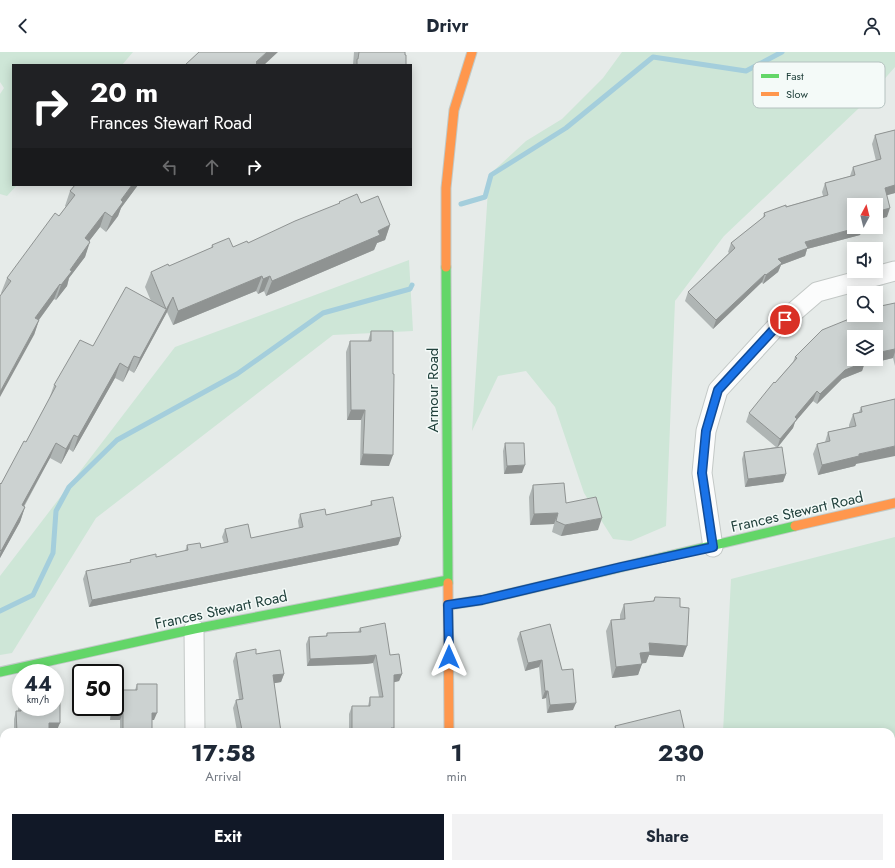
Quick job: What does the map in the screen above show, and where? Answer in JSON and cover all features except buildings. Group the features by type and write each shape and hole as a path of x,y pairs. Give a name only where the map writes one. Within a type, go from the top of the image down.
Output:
{"street":[{"name":"Armour Road","path":"449,728 446,188 454,110 472,52"},
{"path":"713,547 702,473 706,431 718,390 774,329 817,292 895,271"},
{"name":"Frances Stewart Road","path":"448,605 482,600 713,547 895,503"},
{"name":"Frances Stewart Road","path":"0,672 194,629 448,580"},
{"path":"194,629 195,728"}],"green space":[{"path":"0,52 133,52 123,64 12,64 12,186 16,186 7,196 0,194 0,94 4,88 0,82"},
{"path":"622,52 895,52 895,67 885,78 885,62 753,62 753,108 859,108 724,236 675,301 666,526 631,541 613,539 584,493 555,407 526,371 498,376 472,431 489,175 526,141 562,119 603,78"},
{"path":"409,260 413,331 333,335 96,518 12,653 0,655 0,576 175,347"},
{"path":"895,537 895,728 723,728 731,579"}],"waterway":[{"path":"763,62 782,52"},
{"path":"461,204 485,197 491,175 566,128 653,57 746,71 753,67"},
{"path":"0,611 33,595 53,553 56,511 69,487 117,440 237,374 323,313 410,289 412,285"}],"traffic: fast":[{"path":"446,267 448,583"},
{"path":"448,605 482,600 795,526"},
{"path":"0,672 194,629 448,580"}],"traffic: slow":[{"path":"446,267 446,188 454,110 472,52"},
{"path":"795,526 895,503"},
{"path":"448,583 449,728"}],"route":[{"path":"449,657 448,605 482,600 713,547 702,473 706,431 718,390 774,329 785,320"}]}
